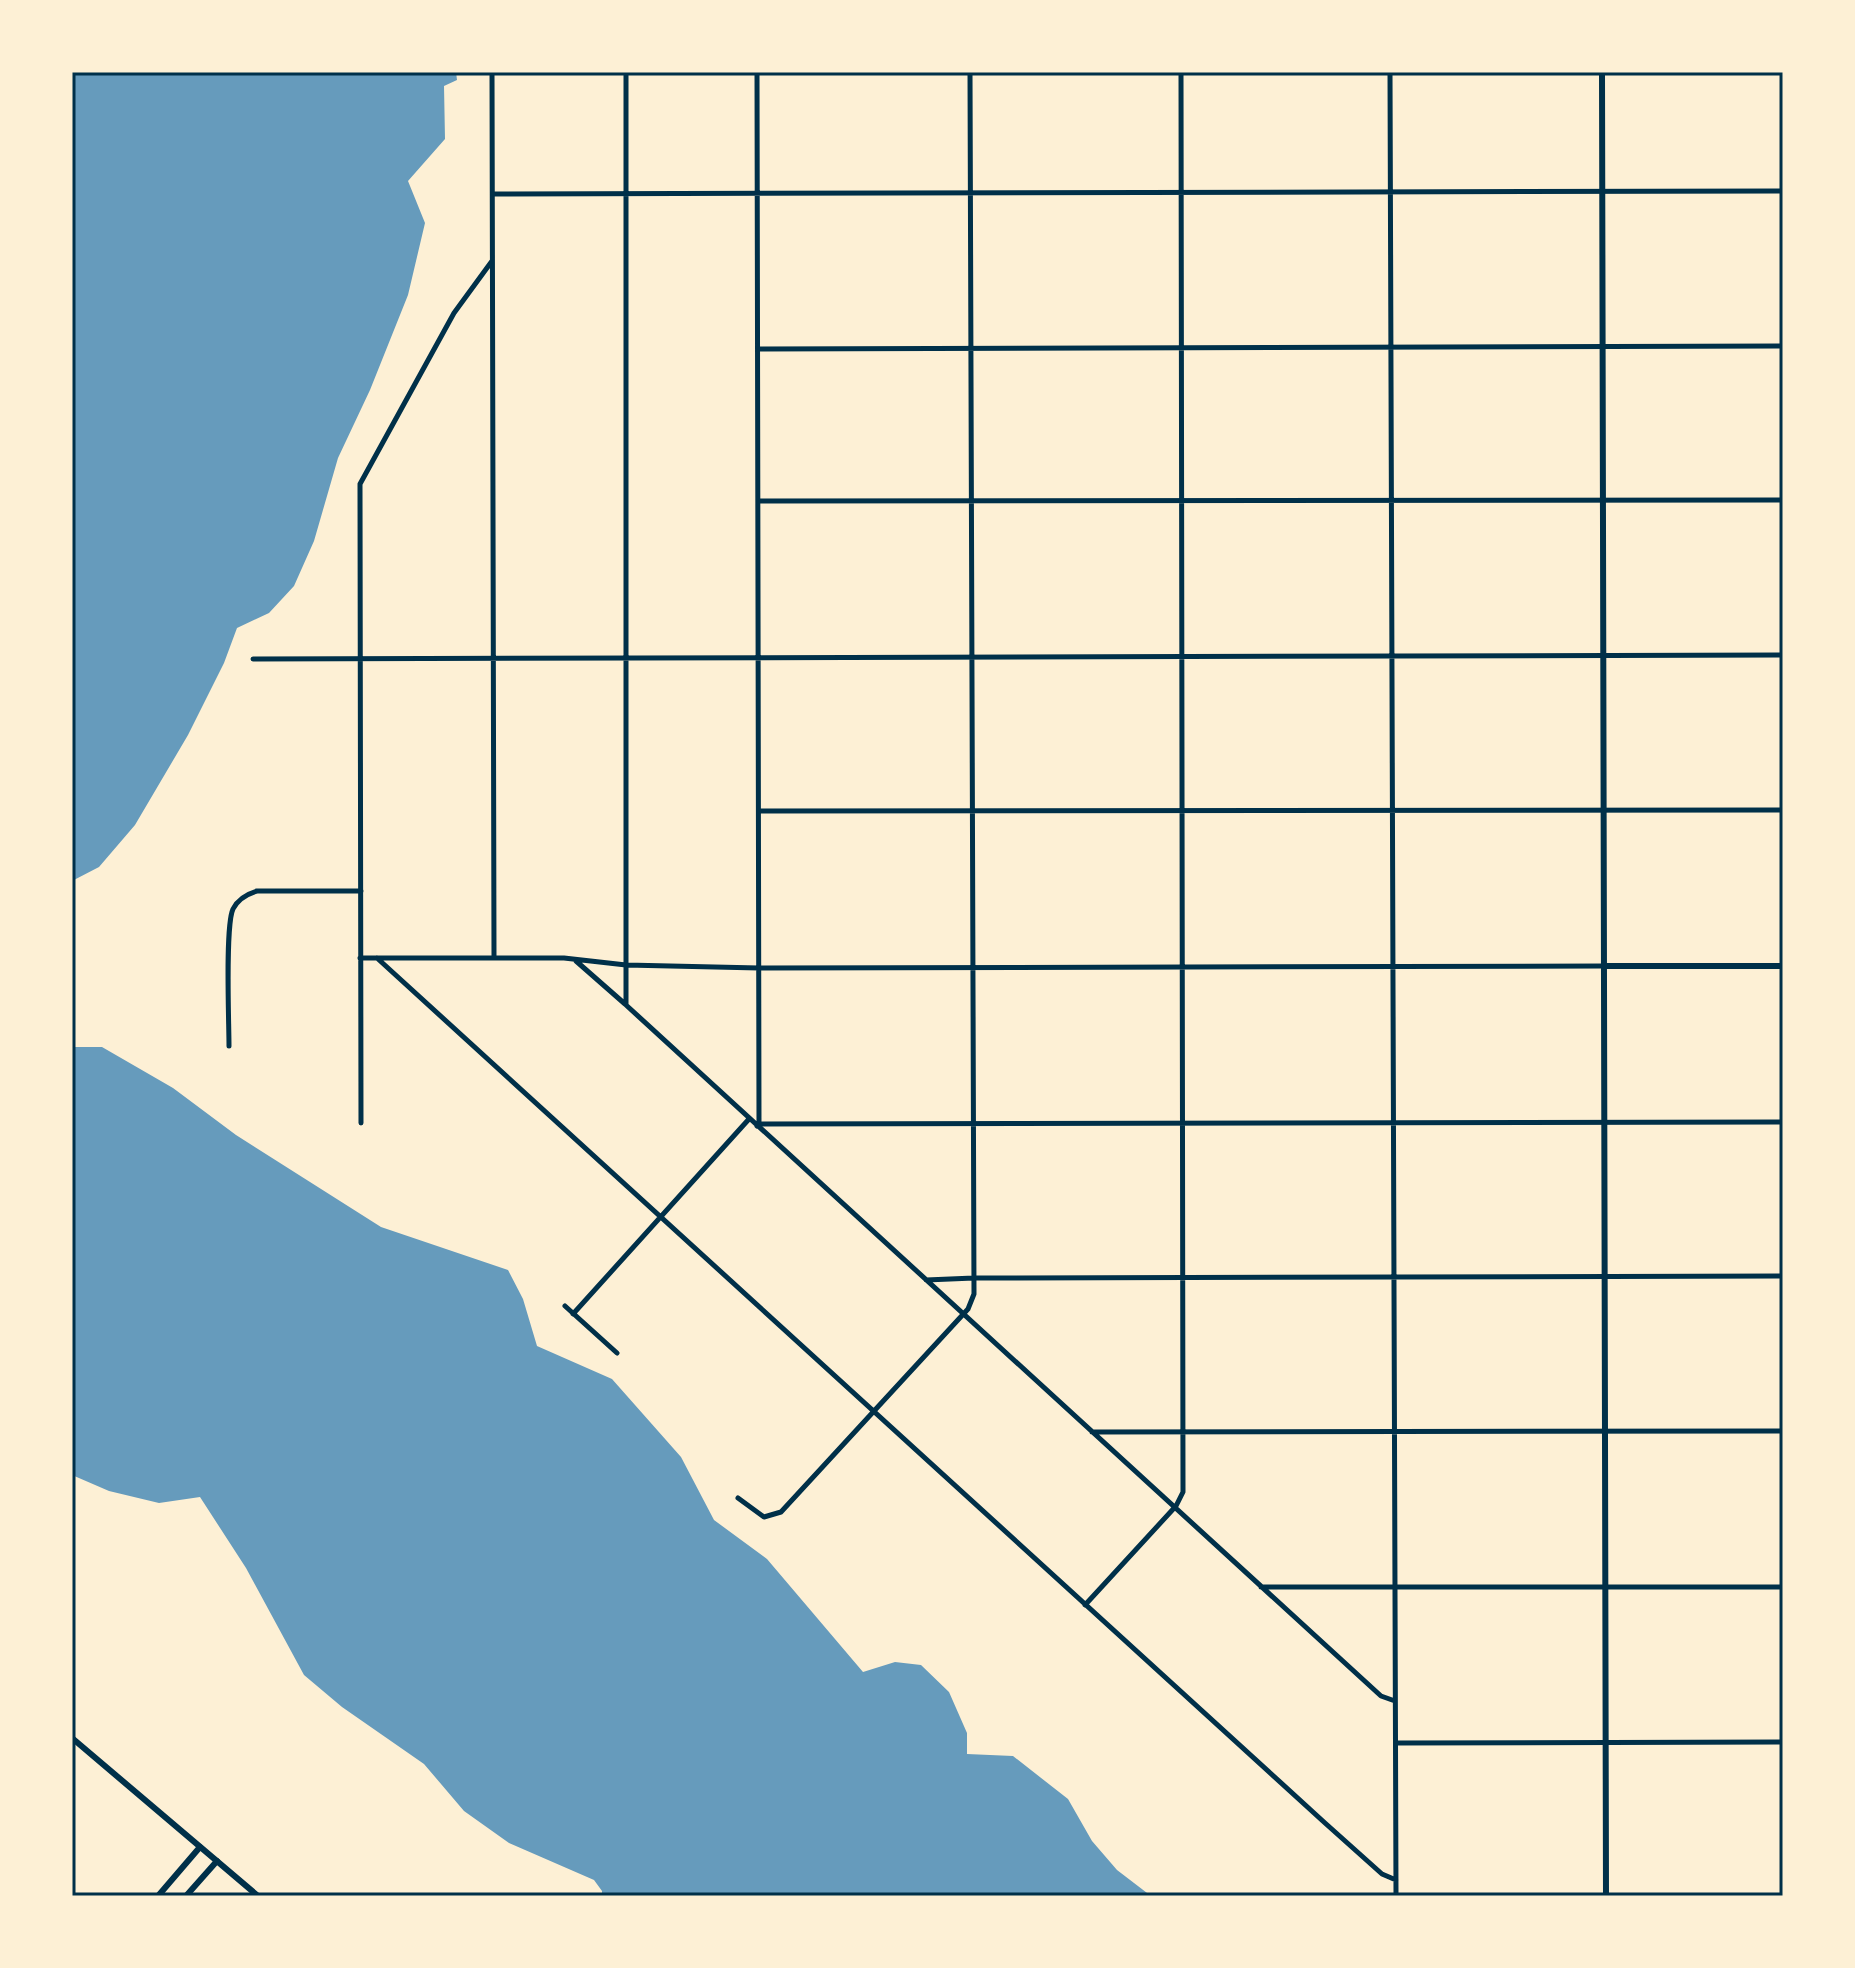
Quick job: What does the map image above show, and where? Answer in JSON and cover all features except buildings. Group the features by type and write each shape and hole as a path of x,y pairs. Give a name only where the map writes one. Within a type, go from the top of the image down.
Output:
{"street":[{"path":"492,72 494,957"},
{"path":"626,72 626,1005"},
{"path":"757,72 758,1125"},
{"path":"738,1498 764,1517 781,1512 972,1302 970,72"},
{"path":"1085,1605 1174,1507 1183,1492 1181,72"},
{"path":"1390,72 1396,1896"},
{"path":"1602,72 1606,1896"},
{"path":"493,194 1783,191"},
{"path":"361,1123 360,484 454,313 492,261"},
{"path":"758,349 1783,346"},
{"path":"759,501 1783,500"},
{"path":"253,659 1783,655"},
{"path":"759,811 1783,810"},
{"path":"229,1046 230,923 237,902 257,891 361,891"},
{"path":"360,958 564,958 626,965 759,968 1783,966"},
{"path":"377,958 1382,1874 1396,1880"},
{"path":"564,958 580,963 1381,1696 1395,1701"},
{"path":"573,1314 749,1119"},
{"path":"758,1125 1783,1122"},
{"path":"926,1280 1783,1276"},
{"path":"565,1306 617,1353"},
{"path":"1092,1432 1783,1431"},
{"path":"1261,1587 1783,1587"},
{"path":"72,1738 258,1896"},
{"path":"1396,1743 1783,1742"},
{"path":"158,1896 200,1847"},
{"path":"186,1896 217,1861"}],"water":[{"path":"72,72 456,72 457,80 444,86 445,139 408,181 425,223 408,295 370,390 338,458 314,541 294,586 269,613 237,628 224,663 188,735 135,825 99,867 72,881"},
{"path":"72,1047 102,1047 173,1088 236,1135 381,1227 508,1270 523,1299 537,1346 612,1379 681,1457 714,1520 767,1559 863,1672 895,1662 921,1665 949,1692 967,1733 967,1754 1013,1756 1068,1799 1092,1841 1117,1870 1151,1896 602,1896 594,1880 509,1843 464,1811 424,1764 342,1707 304,1675 246,1568 200,1497 159,1503 109,1491 72,1475"}]}
